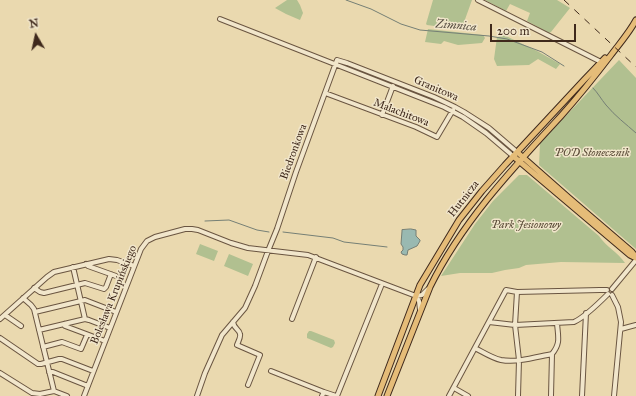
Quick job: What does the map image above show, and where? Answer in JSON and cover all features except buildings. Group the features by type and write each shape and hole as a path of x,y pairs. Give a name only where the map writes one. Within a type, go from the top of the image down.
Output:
{"main road":[{"name":"Hutnicza","path":"387,396 420,310 430,287 449,253 473,217 521,159 600,70 626,36 636,20"},
{"name":"Hutnicza","path":"378,396 420,285 459,220 482,191 515,154 584,80 604,63"},
{"path":"515,154 630,255 636,258"}],"street":[{"path":"478,0 604,63"},
{"name":"Granitowa","path":"220,19 336,62 444,107 463,117 515,154"},
{"name":"Granitowa","path":"336,62 347,63 455,106 488,128 515,154"},
{"name":"Biedronkowa","path":"197,396 222,335 245,308 255,286 277,229 336,62"},
{"path":"382,115 394,82"},
{"name":"Malachitowa","path":"325,93 416,127 437,137 455,106"},
{"name":"Bolesława Krupińskiego","path":"84,396 142,246 152,238 189,229 198,230 248,248 316,257 416,296"},
{"path":"292,319 316,257"},
{"path":"489,322 515,325 576,321 609,293 614,291 612,289 636,258"},
{"path":"0,320 52,273 111,259 119,260 134,266"},
{"path":"86,264 116,276"},
{"path":"73,267 85,319"},
{"path":"34,288 40,292 44,292 87,283 104,289 111,274"},
{"path":"271,371 323,394 336,396 382,284"},
{"path":"420,310 419,301 416,296 422,295 430,287"},
{"path":"449,396 506,290 517,292 600,290 609,293 620,313 621,329 614,396"},
{"path":"517,292 515,325 519,360 518,396"},
{"path":"23,298 32,306 54,391"},
{"path":"34,312 88,301 116,312"},
{"path":"582,396 586,313"},
{"path":"5,315 21,326"},
{"path":"39,330 85,319 110,328"},
{"path":"233,322 233,326 240,332 241,335 237,345 260,355 248,384"},
{"path":"550,396 552,354 558,343 557,323"},
{"path":"64,324 65,326 105,341"},
{"path":"621,329 636,326"},
{"path":"43,347 62,342 81,349 87,335"},
{"path":"0,338 38,364 61,359 93,371"},
{"path":"475,348 500,360 519,360 552,354"},
{"path":"49,372 88,386"},
{"path":"0,373 28,392 40,394 54,391 67,396"},
{"path":"454,388 468,396"}],"green space":[{"path":"287,0 297,0 303,13 300,20 275,8"},
{"path":"433,0 472,0 463,25 450,27 427,25 426,24"},
{"path":"485,0 557,0 570,8 549,33 527,21 530,13 510,4 506,11"},
{"path":"428,29 483,35 485,38 482,43 458,45 444,41 441,44 425,42"},
{"path":"504,35 560,64 556,69 538,59 529,65 497,66 494,59 497,37"},
{"name":"POD Słonecznik","path":"619,60 636,78 636,249 539,165 540,143"},
{"name":"Park Jesionowy","path":"519,175 527,175 599,236 625,263 561,262 526,265 519,268 492,273 460,273 441,276 475,224 493,201"},
{"path":"200,244 218,251 214,261 196,254"},
{"path":"229,254 253,264 248,276 224,266"},
{"path":"309,331 334,340 335,343 333,347 331,348 307,338"}],"water":[{"path":"402,230 416,230 416,236 420,241 417,246 408,250 407,255 405,255 401,252 403,250 401,244"}],"waterway":[{"name":"Zimnica","path":"346,0 371,9 401,24 420,30 507,39 542,52 564,66"},
{"name":"Zimnica","path":"593,88 609,109 636,133"},
{"path":"205,221 229,220 257,230 269,232"},
{"path":"283,232 387,247"}],"railway":[{"path":"564,0 636,67"}]}
